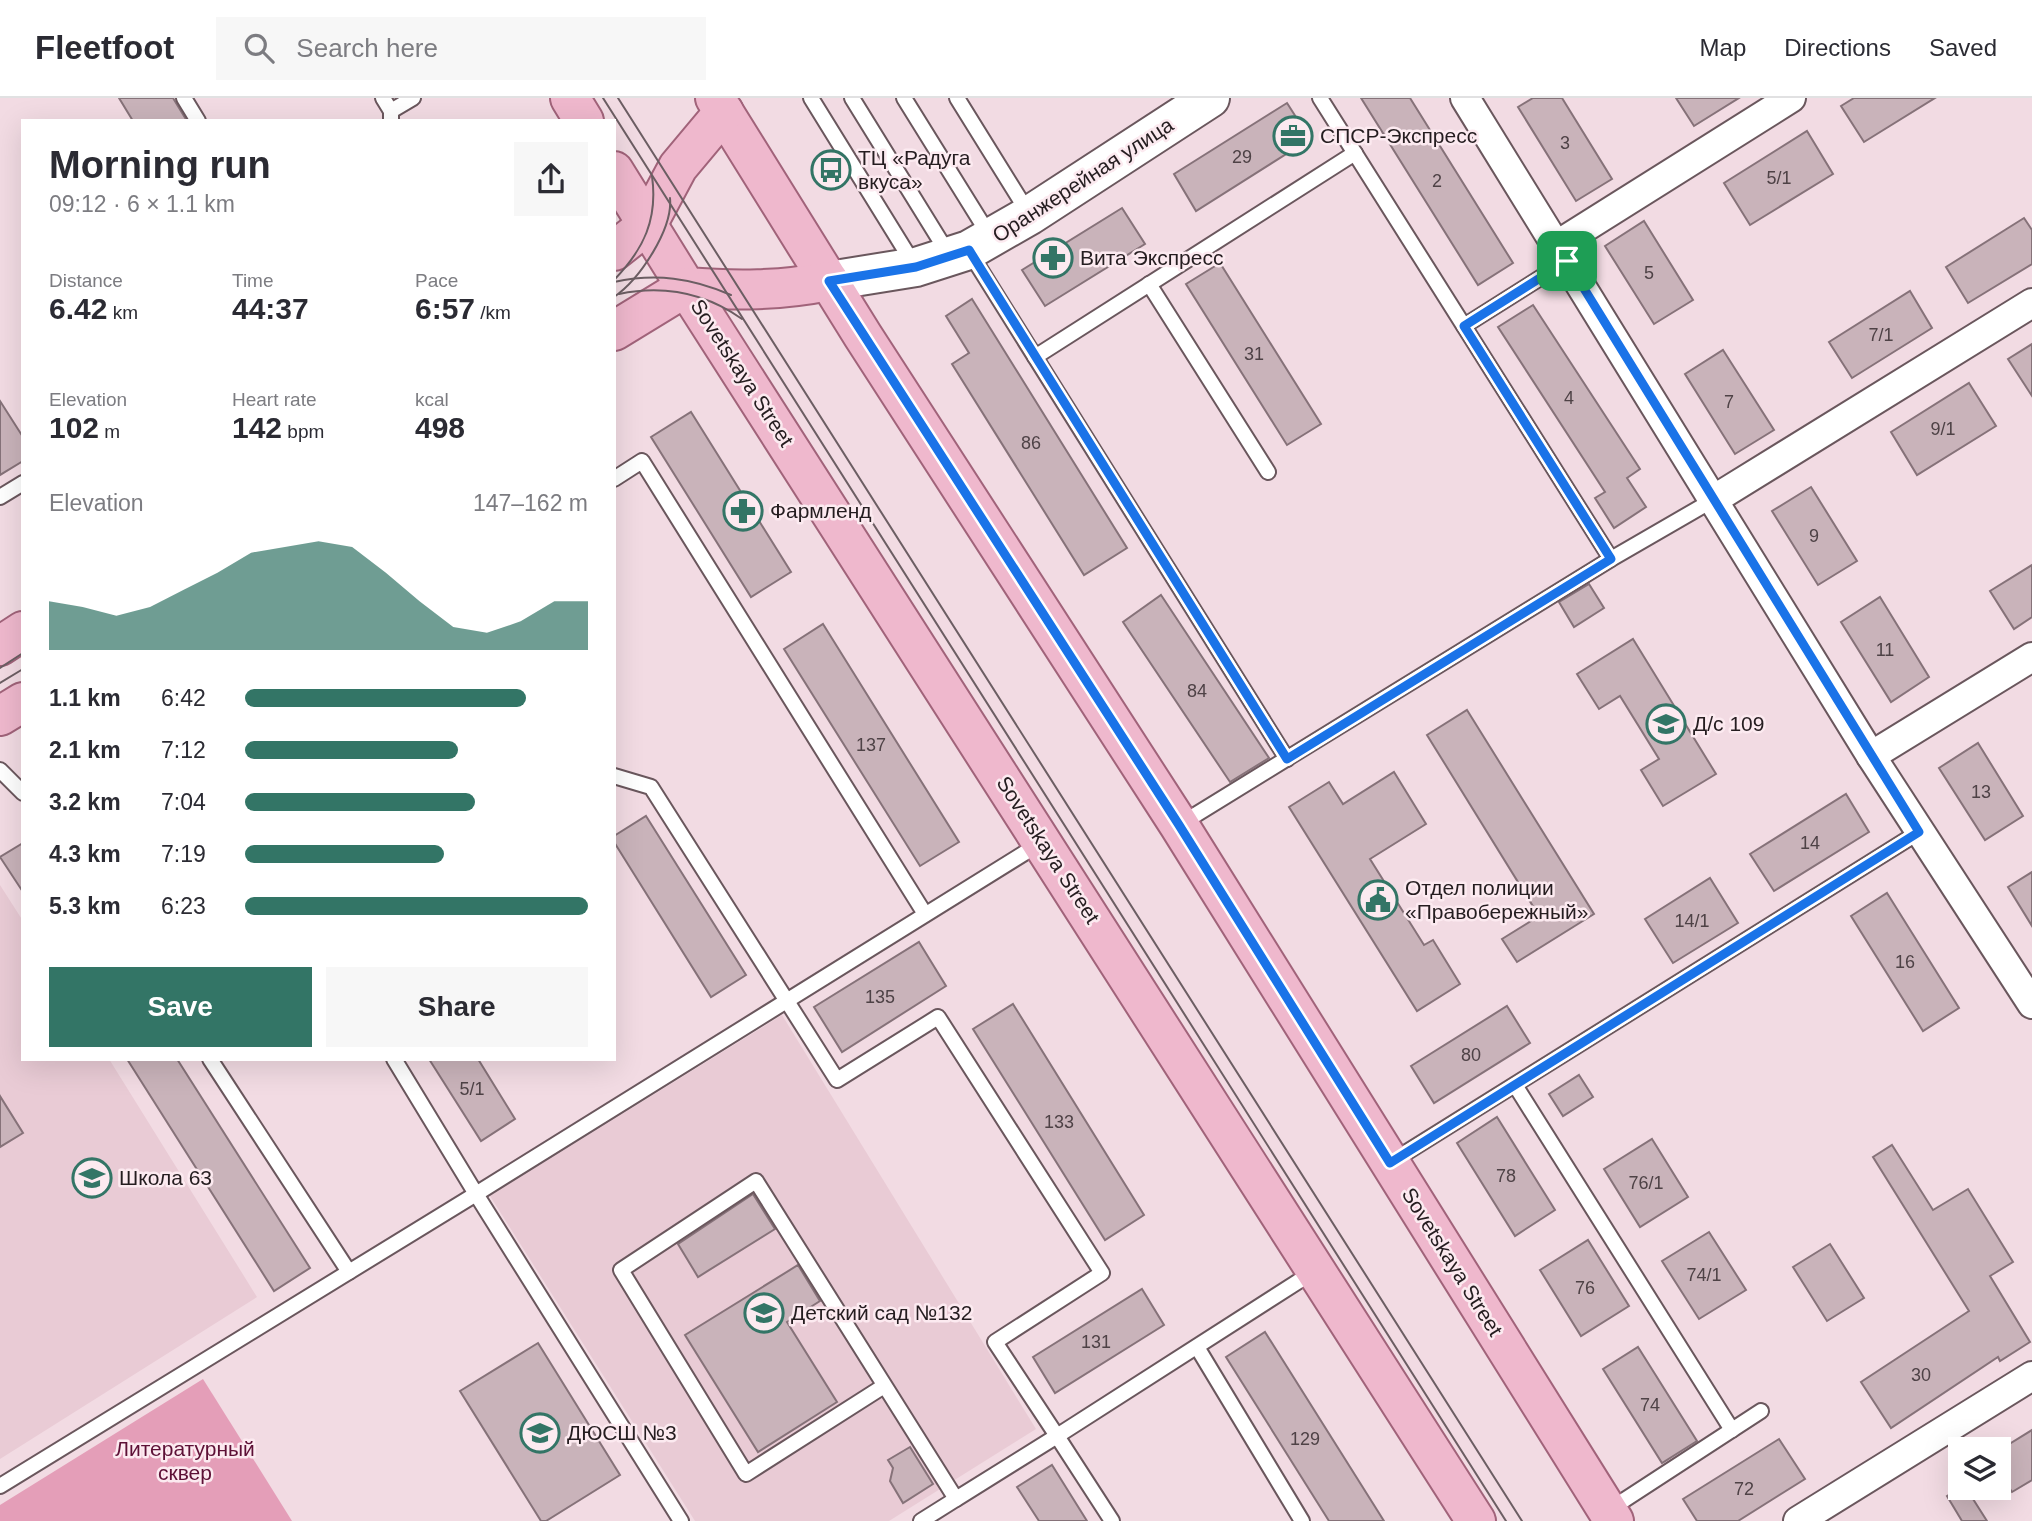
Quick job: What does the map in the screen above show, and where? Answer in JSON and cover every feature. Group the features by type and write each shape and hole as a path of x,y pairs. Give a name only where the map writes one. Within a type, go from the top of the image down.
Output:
{"main road":[{"path":"570,98 582,119"},
{"name":"Оранжерейная улица","path":"829,281 957,253 1030,215 1210,98"},
{"path":"616,249 647,225 678,167 719,111"},
{"name":"Sovetskaya Street","path":"719,111 1179,825 1611,1516"},
{"path":"616,175 647,225"},
{"name":"Sovetskaya Street","path":"647,225 1476,1521"},
{"path":"616,330 686,287 746,292 788,289 829,281"},
{"path":"0,646 21,632"},
{"path":"0,716 21,703"}],"street":[{"path":"1465,98 1871,756 2032,1004"},
{"path":"1562,253 1791,98"},
{"path":"1713,500 2032,303"},
{"path":"1871,756 2032,657"},
{"path":"1798,1521 2032,1376"}],"lane":[{"path":"184,98 197,119"},
{"path":"383,98 391,116 413,98"},
{"path":"811,98 957,253"},
{"path":"852,98 957,253 1035,357 1287,759"},
{"path":"904,98 957,253"},
{"path":"957,98 1030,215"},
{"path":"1320,98 1611,559"},
{"path":"1035,357 1355,153"},
{"path":"1464,326 1562,253"},
{"path":"1149,284 1268,471"},
{"path":"616,478 642,461 925,914"},
{"path":"0,497 21,484"},
{"path":"1179,825 1611,559 1713,500"},
{"path":"0,770 21,791"},
{"path":"616,777 651,787 837,1080 938,1017 1102,1273 995,1342 1112,1521"},
{"path":"1390,1163 1919,832"},
{"path":"0,1486 1043,841"},
{"path":"211,1061 349,1272"},
{"path":"395,1061 681,1521"},
{"path":"1514,1085 1732,1430"},
{"path":"884,1386 746,1474 621,1270 756,1181 957,1499"},
{"path":"921,1521 1315,1271"},
{"path":"1197,1347 1302,1521"},
{"path":"1611,1516 1761,1411"}],"shaded area":[{"name":"Школа 63","path":"0,885 21,918 21,1061 110,1061 257,1297 0,1459"},
{"name":"Детский сад №132","path":"782,1015 1036,1429 889,1521 695,1521 490,1196"}],"green space":[{"name":"Литературный сквер","path":"203,1379 292,1521 0,1521 0,1505"}],"building":[{"path":"119,98 173,98 186,119 132,119"},
{"path":"1361,98 1410,98 1513,263 1478,285"},
{"path":"1533,98 1562,98 1612,179 1576,201 1518,107"},
{"path":"1676,98 1739,98 1694,126"},
{"path":"1854,98 1935,98 1864,142 1841,106"},
{"path":"1287,103 1310,139 1196,211 1174,174"},
{"path":"1807,131 1833,174 1750,225 1724,183"},
{"path":"1122,208 1145,244 1045,306 1022,270"},
{"path":"2024,218 2032,230 2032,264 1968,303 1946,267"},
{"path":"1644,221 1693,300 1654,324 1605,246"},
{"path":"1220,263 1321,424 1287,445 1186,284"},
{"path":"1910,291 1932,328 1852,378 1829,342"},
{"path":"972,299 1127,548 1084,575 952,364 969,353 946,316"},
{"path":"1533,305 1640,469 1627,478 1646,507 1614,528 1595,498 1605,492 1498,327"},
{"path":"2032,344 2032,396 2008,359"},
{"path":"1723,350 1774,430 1735,454 1685,374"},
{"path":"1969,383 1996,426 1917,475 1891,432"},
{"path":"0,401 21,434 21,462 0,475"},
{"path":"691,412 791,572 751,597 651,437"},
{"path":"1811,487 1857,561 1818,585 1772,511"},
{"path":"2032,565 2032,617 2014,629 1990,591"},
{"path":"1589,584 1604,608 1574,627 1559,602"},
{"path":"1161,595 1269,758 1230,782 1123,622"},
{"path":"1880,597 1929,677 1891,702 1841,622"},
{"path":"823,624 959,842 920,866 784,649"},
{"path":"1633,639 1716,774 1663,806 1641,770 1659,759 1620,696 1599,709 1577,674"},
{"path":"1467,710 1594,914 1517,962 1502,939 1539,916 1427,735"},
{"path":"1978,743 2023,816 1985,840 1939,768"},
{"path":"1394,772 1426,824 1370,859 1424,945 1433,940 1460,984 1417,1011 1289,807 1329,782 1343,804"},
{"path":"1846,794 1869,832 1774,891 1750,854"},
{"path":"646,816 746,975 711,997 616,845 616,835"},
{"path":"21,844 21,889 0,857"},
{"path":"2032,872 2032,926 2008,887"},
{"path":"1710,878 1738,923 1673,963 1645,919"},
{"path":"1887,893 1959,1008 1923,1031 1851,916"},
{"path":"919,942 946,986 842,1052 814,1007"},
{"path":"1013,1004 1144,1215 1105,1240 973,1029"},
{"path":"1507,1006 1530,1043 1434,1103 1411,1066"},
{"path":"128,1061 178,1061 310,1268 274,1291"},
{"path":"430,1061 479,1061 515,1119 481,1141"},
{"path":"1579,1075 1593,1097 1563,1116 1549,1094"},
{"path":"0,1096 23,1133 0,1147"},
{"path":"1497,1117 1555,1210 1515,1236 1457,1143"},
{"path":"1652,1139 1688,1197 1640,1227 1604,1169"},
{"path":"1892,1145 1933,1210 1968,1189 2013,1262 1990,1276 2030,1342 2000,1361 1998,1357 1891,1428 1861,1382 1969,1311 1873,1157"},
{"path":"753,1194 775,1229 698,1277 678,1244"},
{"path":"1709,1232 1746,1290 1699,1319 1662,1261"},
{"path":"1588,1240 1629,1306 1581,1336 1540,1270"},
{"path":"1830,1244 1864,1298 1827,1321 1793,1267"},
{"path":"798,1265 820,1301 787,1322 837,1402 758,1452 685,1335"},
{"path":"1142,1289 1164,1325 1055,1393 1033,1357"},
{"path":"1265,1332 1384,1521 1329,1521 1226,1357"},
{"name":"ДЮСШ №3","path":"538,1343 620,1475 546,1521 541,1521 460,1391"},
{"path":"1638,1347 1697,1441 1662,1463 1603,1369"},
{"path":"2032,1430 2032,1480 2012,1492 2011,1490 2011,1443"},
{"path":"1779,1439 1805,1479 1738,1521 1697,1521 1683,1499"},
{"path":"910,1447 933,1484 903,1503 890,1481 893,1468 888,1460"},
{"path":"1052,1465 1087,1521 1039,1521 1017,1487"},
{"path":"1949,1500 1974,1500 1987,1521 1962,1521"}],"tram line":[{"path":"603,98 1506,1521"},
{"path":"618,98 1522,1521"},
{"path":"616,278 641,245 651,220 652,176"},
{"path":"616,295 634,278 653,252 666,224 670,198"},
{"path":"616,282 645,278 674,279 731,295"},
{"path":"619,294 652,290 683,293 713,303 742,319"},
{"path":"0,668 21,654"},
{"path":"0,683 21,670"}],"place":[{"name":"СПСР-Экспресс","path":"1293,136"},
{"name":"ТЦ «Радуга вкуса»","path":"831,170"},
{"name":"Вита Экспресс","path":"1053,258"},
{"name":"Фармленд","path":"743,511"},
{"name":"Д/с 109","path":"1666,724"},
{"name":"Отдел полиции «Правобережный»","path":"1378,900"},
{"name":"Школа 63","path":"92,1178"},
{"name":"Детский сад №132","path":"764,1313"},
{"name":"ДЮСШ №3","path":"540,1433"}],"route":[{"path":"969,250 1287,759 1611,559 1464,326 1567,261 1919,832 1390,1163 1179,825 829,281 916,267 969,250"}]}
